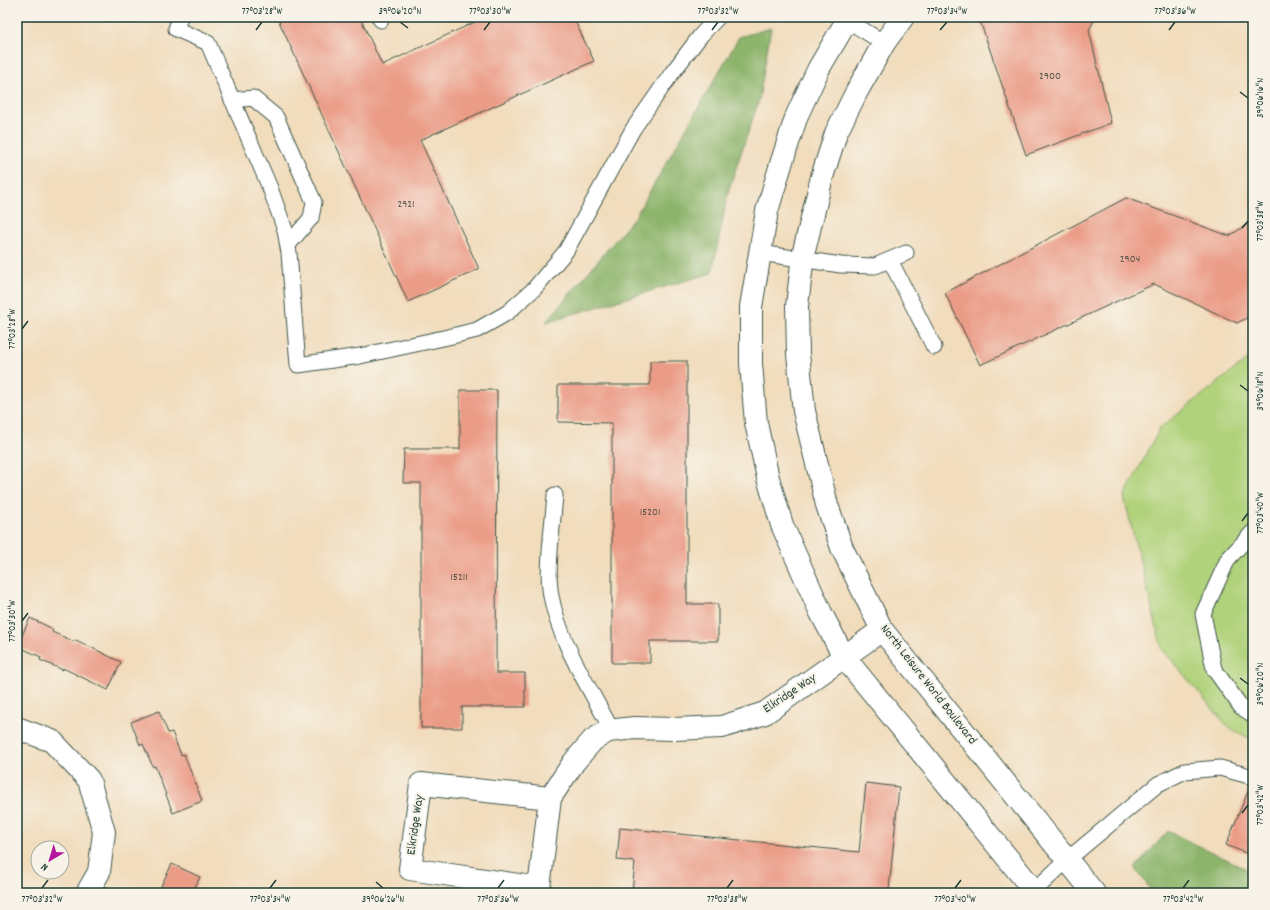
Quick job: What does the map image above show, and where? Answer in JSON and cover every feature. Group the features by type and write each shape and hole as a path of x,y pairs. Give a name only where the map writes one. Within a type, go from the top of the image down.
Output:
{"street":[{"name":"North Leisure World Boulevard","path":"903,17 884,43 836,132 822,177 802,261 797,306 798,354 804,411 826,505 842,548 882,630 1094,893"},
{"path":"846,18 819,68 797,115 767,212 751,307 751,364 756,423 768,478 782,525 821,613 844,657 1034,892"},
{"name":"Elkridge Way","path":"550,798 421,784 410,869 539,888 550,798 574,762 593,740 608,731 634,728 674,729 722,727 765,713 882,630"},
{"path":"17,728 52,741 89,780 104,832 98,872 87,893"}],"lane":[{"path":"180,17 176,29 208,43 271,192 285,230 288,245 298,365 360,356 477,330 507,313 534,289 566,251 633,129 672,73 718,17"},
{"path":"846,18 884,43"},
{"path":"232,100 253,98 276,117 314,202 311,218 288,245"},
{"path":"760,253 802,261 841,265 875,266 906,253"},
{"path":"890,260 934,347"},
{"path":"555,495 550,594 564,639 612,731"},
{"path":"1253,532 1228,559 1203,614 1214,669 1241,706 1253,715"},
{"path":"1034,892 1067,860 1158,784 1184,771 1220,768 1253,777"}],"green space":[{"path":"771,28 759,100 729,189 712,273 546,322 635,217 739,37"},
{"path":"1253,355 1253,740 1229,728 1162,649 1124,497 1160,428"},
{"path":"1168,831 1253,872 1253,893 1153,893 1135,868"}],"building":[{"path":"277,17 360,17 382,65 486,17 573,17 594,61 420,140 479,269 408,302"},
{"path":"983,17 1096,17 1089,30 1111,123 1026,155 980,21"},
{"path":"1126,198 1229,236 1253,221 1253,315 1237,323 1154,284 980,365 945,293"},
{"path":"650,361 687,361 687,604 718,604 718,641 650,641 650,663 612,663 612,423 558,422 558,385 650,385"},
{"path":"460,390 497,390 496,673 525,673 525,707 462,707 462,728 421,728 421,483 403,483 404,449 460,449"},
{"path":"30,618 53,629 52,632 75,642 76,640 121,662 108,690 63,668 63,670 40,660 41,657 17,646"},
{"path":"159,711 168,733 172,732 181,755 184,754 202,801 173,813 155,766 153,767 143,744 140,745 131,722"},
{"path":"866,783 899,787 889,890 901,891 900,893 632,893 635,862 617,860 620,828 859,852"},
{"path":"1249,789 1253,791 1253,856 1226,845"},
{"path":"172,864 200,877 192,893 162,893 165,888 161,886"}]}
